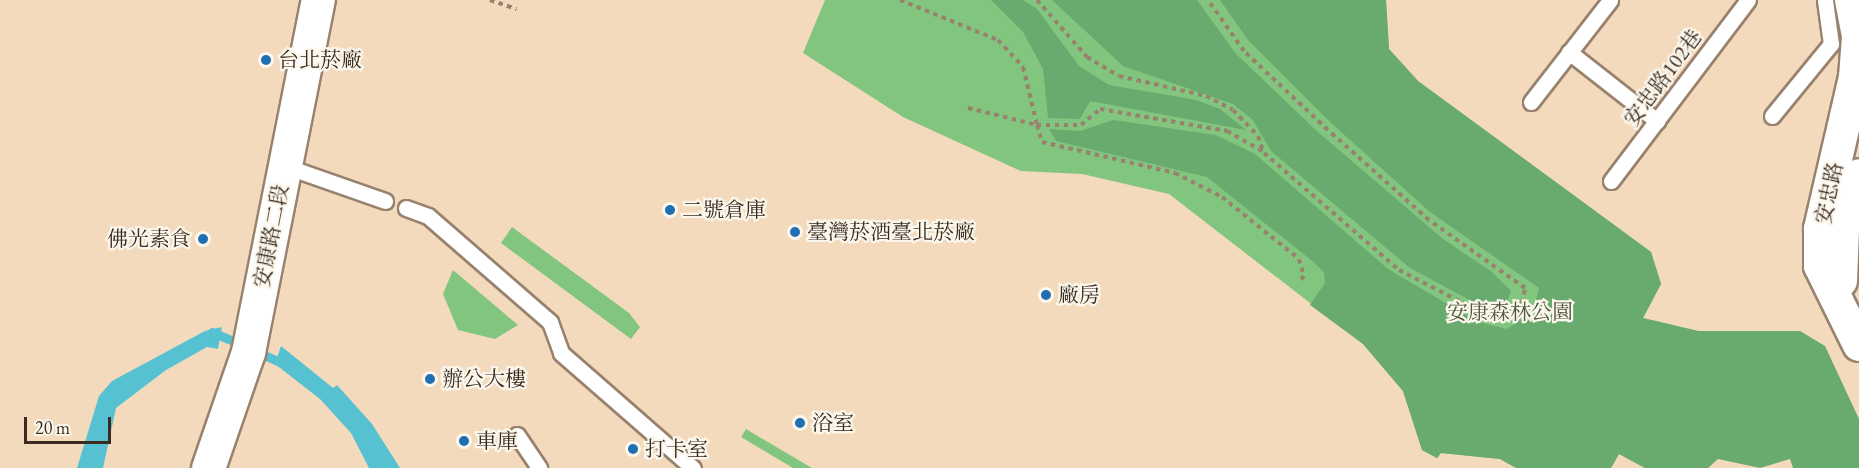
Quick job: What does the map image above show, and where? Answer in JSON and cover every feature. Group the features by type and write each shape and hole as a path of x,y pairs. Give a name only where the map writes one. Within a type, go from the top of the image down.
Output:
{"main road":[{"name":"安康路二段","path":"208,468 248,352 318,0"}],"street":[{"name":"安忠路","path":"1851,0 1858,38 1855,77 1820,230 1820,266 1859,345"},
{"name":"安忠路","path":"1843,312 1839,261 1859,175"}],"lane":[{"path":"1530,102 1610,0"},
{"name":"安忠路102巷","path":"1611,181 1748,0"},
{"path":"1773,116 1831,44 1825,0"},
{"path":"1569,52 1656,121"},
{"path":"285,166 385,201"},
{"path":"406,208 428,216 550,322 561,353 683,465"},
{"path":"517,435 539,468"}],"path":[{"path":"490,0 516,9"},
{"path":"900,0 998,40 1023,67 1042,142 1175,173 1222,197 1299,260 1304,276 1299,282"},
{"path":"1037,0 1087,57 1119,76 1206,96 1233,110 1258,135 1264,153"},
{"path":"968,108 1038,125 1081,125 1100,109 1227,131 1264,153 1400,270 1496,320 1520,312 1525,288 1429,220 1328,130 1244,51 1208,0"}],"green space":[{"name":"安康森林公園","path":"825,0 1386,0 1389,49 1418,81 1651,252 1661,284 1643,318 1698,331 1737,332 1645,468 1619,454 1611,468 1516,468 1500,459 1441,453 1437,458 1422,450 1403,391 1363,344 1169,194 1082,174 1021,171 903,117 803,53"},
{"path":"991,0 1023,0 1037,9 1079,66 1109,85 1196,100 1220,109 1246,130 1090,101 1080,119 1048,118 1043,69 1023,32"},
{"path":"1052,0 1197,0 1236,54 1319,133 1443,239 1492,272 1511,291 1506,305 1475,303 1410,268 1271,151 1253,120 1233,104 1123,66"},
{"path":"1220,0 1386,0 1389,49 1418,81 1651,252 1661,284 1643,318 1698,331 1800,331 1825,346 1859,419 1859,468 1793,468 1790,459 1760,468 1718,459 1708,468 1645,468 1619,454 1611,468 1516,468 1500,459 1441,453 1437,458 1422,450 1403,391 1363,344 1310,305 1325,283 1324,272 1311,260 1207,177 1056,141 1049,129 1080,131 1113,120 1216,135 1255,154 1388,269 1478,322 1507,329 1533,312 1539,288 1430,212 1329,121 1248,40"},
{"path":"512,227 629,313 640,327 631,339 501,243"},
{"path":"453,270 518,325 495,339 458,330 443,294"},
{"path":"746,429 812,468 793,468 741,437"}],"water":[{"path":"222,327 218,349 207,347 166,370 116,408 103,468 77,468 99,396 112,381 205,331"},
{"path":"281,346 333,388 337,385 372,424 400,468 369,468 351,433 320,399 275,364"}],"waterway":[{"path":"212,332 243,345"},
{"path":"255,351 287,365"}],"place":[{"name":"台北菸廠","path":"266,60"},
{"name":"二號倉庫","path":"670,210"},
{"name":"臺灣菸酒臺北菸廠","path":"795,232"},
{"name":"佛光素食","path":"203,239"},
{"name":"廠房","path":"1046,295"},
{"name":"辦公大樓","path":"430,379"},
{"name":"浴室","path":"800,423"},
{"name":"車庫","path":"464,441"},
{"name":"打卡室","path":"633,449"}]}
